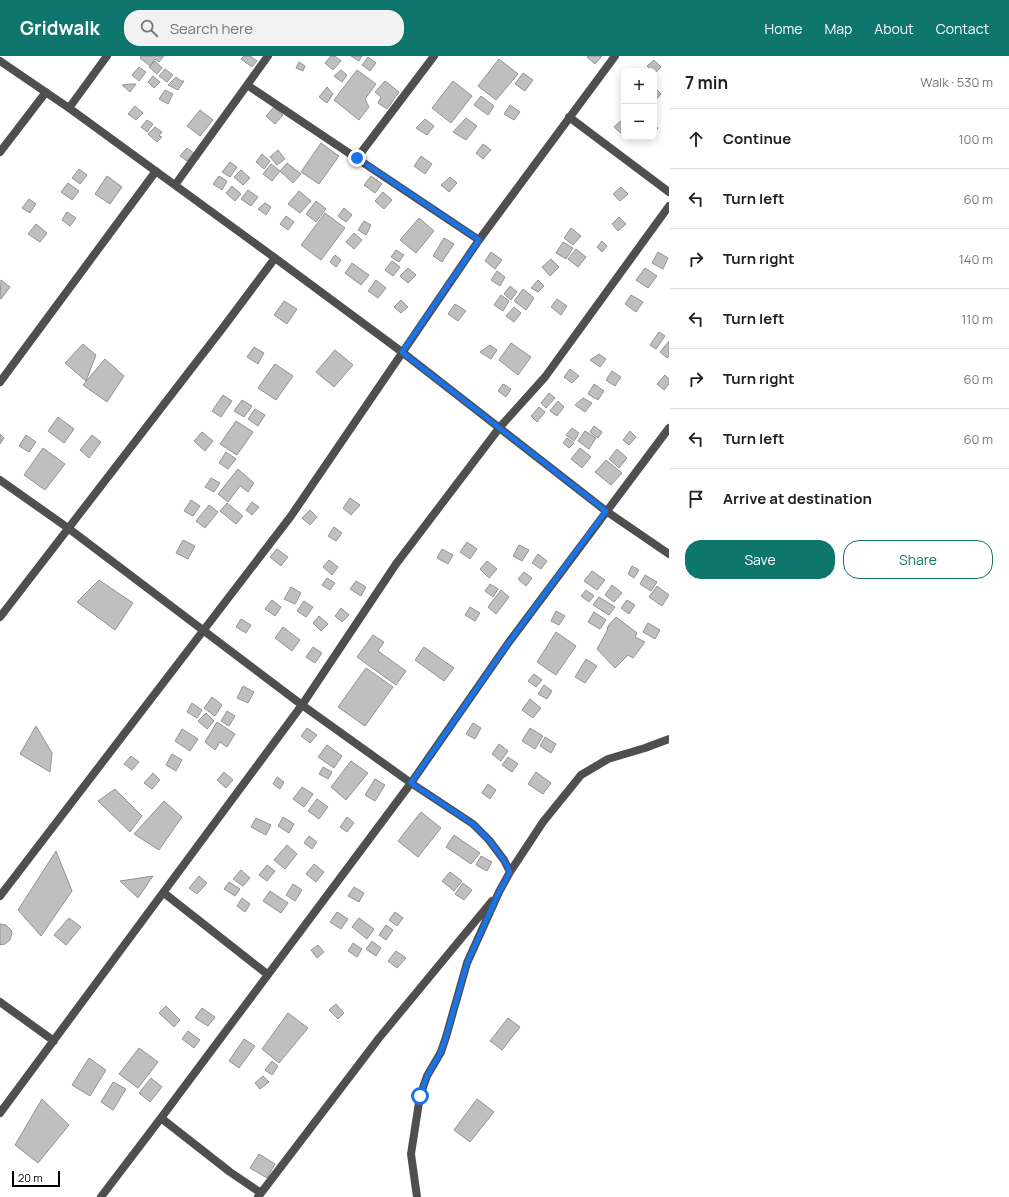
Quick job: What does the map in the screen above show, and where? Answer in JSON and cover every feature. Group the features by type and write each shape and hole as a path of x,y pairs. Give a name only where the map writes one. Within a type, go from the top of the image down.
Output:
{"street":[{"path":"69,108 107,56"},
{"path":"175,185 268,56"},
{"path":"357,158 434,56"},
{"path":"0,896 291,516 479,240 615,56"},
{"path":"0,60 69,108 275,258 402,352 606,511 669,554"},
{"path":"247,85 479,240"},
{"path":"0,152 46,92"},
{"path":"569,117 669,192"},
{"path":"0,382 156,171"},
{"path":"0,1113 302,705 396,564 500,427 545,377 669,206"},
{"path":"0,617 225,326 275,258"},
{"path":"101,1197 411,783 509,642 669,428"},
{"path":"0,480 68,528 202,631 302,705 411,783 473,824 489,840 504,860 510,872"},
{"path":"417,1197 411,1154 420,1096 427,1076 441,1052 467,963 499,892 510,872 542,822 581,775 608,759 669,739"},
{"path":"161,1118 259,1195 379,1038 499,892"},
{"path":"164,893 267,974"},
{"path":"0,1002 54,1041"}],"building":[{"path":"141,56 164,56 159,62 155,59 150,66 140,58"},
{"path":"244,56 250,56 257,61 252,67 241,59"},
{"path":"331,56 335,56 341,61 333,70 325,63"},
{"path":"351,56 362,56 359,61"},
{"path":"602,56 595,64 587,57"},
{"path":"368,57 376,63 370,71 362,65"},
{"path":"499,59 518,74 496,100 478,86"},
{"path":"654,60 661,67 657,71 657,68 649,68 647,66"},
{"path":"155,61 162,68 157,74 149,67"},
{"path":"299,62 305,66 303,71 296,68"},
{"path":"139,67 146,72 139,81 132,75"},
{"path":"165,69 173,75 167,82 159,76"},
{"path":"341,70 347,75 342,82 334,76"},
{"path":"357,70 376,84 365,99 369,107 359,120 334,100"},
{"path":"523,73 533,80 525,91 515,84"},
{"path":"153,76 160,82 154,88 148,82"},
{"path":"176,77 181,81 184,81 178,90 168,85"},
{"path":"385,81 399,92 387,109 378,103 381,97 375,92"},
{"path":"453,81 472,96 451,123 432,108"},
{"path":"131,84 136,84 130,92 122,85"},
{"path":"327,87 333,94 327,103 319,97"},
{"path":"165,90 173,94 168,104 159,99"},
{"path":"657,90 661,94 657,99"},
{"path":"481,96 494,106 488,115 474,105"},
{"path":"510,105 520,112 514,120 504,114"},
{"path":"135,106 143,113 136,120 128,114"},
{"path":"274,107 283,115 275,124 266,116"},
{"path":"200,110 213,120 200,136 187,126"},
{"path":"466,118 477,126 466,140 453,132"},
{"path":"425,119 434,126 427,135 416,128"},
{"path":"147,120 153,124 147,132 141,127"},
{"path":"621,121 621,133 614,127"},
{"path":"155,127 162,132 159,136 162,137 157,142 148,134"},
{"path":"321,143 339,156 319,184 301,172"},
{"path":"483,144 491,150 483,159 476,153"},
{"path":"187,148 194,153 187,161 180,156"},
{"path":"278,150 285,159 277,165 270,157"},
{"path":"262,154 270,161 264,169 256,162"},
{"path":"421,156 432,164 425,174 414,166"},
{"path":"230,162 237,167 230,177 222,172"},
{"path":"287,163 301,174 293,183 280,171"},
{"path":"271,164 280,171 272,181 263,174"},
{"path":"79,169 87,175 80,184 72,178"},
{"path":"241,170 250,178 243,185 234,177"},
{"path":"107,176 122,187 110,204 95,194"},
{"path":"219,176 227,181 222,190 213,184"},
{"path":"371,176 382,184 375,193 364,185"},
{"path":"450,177 457,183 449,192 441,185"},
{"path":"68,183 79,191 72,200 61,192"},
{"path":"232,186 241,194 235,201 226,193"},
{"path":"621,187 628,194 620,201 613,194"},
{"path":"248,190 258,197 251,206 241,199"},
{"path":"299,191 311,201 300,213 288,204"},
{"path":"383,192 392,200 384,209 375,201"},
{"path":"29,199 36,204 30,213 22,208"},
{"path":"316,201 326,209 316,222 306,214"},
{"path":"265,203 271,207 266,215 258,209"},
{"path":"344,208 352,215 346,222 338,216"},
{"path":"67,212 76,218 70,226 62,220"},
{"path":"325,213 345,228 321,260 301,245"},
{"path":"286,216 294,222 288,230 280,224"},
{"path":"619,217 626,224 618,231 612,224"},
{"path":"419,218 434,231 416,253 400,240"},
{"path":"364,221 371,225 366,235 358,230"},
{"path":"36,224 47,233 40,242 28,234"},
{"path":"571,228 581,236 573,245 564,238"},
{"path":"354,233 362,240 354,249 346,242"},
{"path":"444,238 454,244 442,262 433,256"},
{"path":"602,241 607,246 602,252 597,247"},
{"path":"563,242 573,248 566,259 556,253"},
{"path":"576,249 586,257 578,267 568,259"},
{"path":"396,250 404,255 399,262 391,257"},
{"path":"491,252 502,260 495,269 485,261"},
{"path":"658,252 668,258 663,269 652,263"},
{"path":"335,255 341,260 336,267 330,262"},
{"path":"551,259 559,267 550,276 542,267"},
{"path":"392,261 400,267 393,276 385,270"},
{"path":"352,263 369,275 361,285 345,273"},
{"path":"408,268 416,275 408,283 400,276"},
{"path":"645,268 657,276 648,288 636,280"},
{"path":"497,271 505,277 500,286 491,280"},
{"path":"1,280 10,287 1,299 0,298"},
{"path":"376,280 386,288 378,298 368,291"},
{"path":"538,280 544,286 538,292 531,288"},
{"path":"510,286 517,292 511,300 504,294"},
{"path":"523,289 534,298 526,310 514,301"},
{"path":"501,295 509,301 503,311 494,305"},
{"path":"631,295 643,302 636,312 625,304"},
{"path":"557,299 567,306 561,315 551,307"},
{"path":"401,300 408,307 401,313 394,307"},
{"path":"284,301 297,309 287,324 274,315"},
{"path":"455,304 466,311 458,321 448,314"},
{"path":"514,307 521,313 514,322 506,316"},
{"path":"659,332 665,336 656,349 650,345"},
{"path":"669,341 669,356 667,358 660,352"},
{"path":"511,343 531,357 518,375 499,360"},
{"path":"83,344 96,355 86,381 65,363"},
{"path":"490,345 497,350 491,359 480,352"},
{"path":"254,347 264,353 258,364 247,357"},
{"path":"335,350 353,365 334,387 316,372"},
{"path":"599,354 606,359 600,367 590,360"},
{"path":"105,359 124,376 107,402 83,385"},
{"path":"275,364 293,376 276,400 258,388"},
{"path":"570,369 579,376 572,383 564,377"},
{"path":"612,371 621,377 615,386 606,380"},
{"path":"665,375 669,379 669,384 664,390 657,384"},
{"path":"503,384 511,389 506,397 498,391"},
{"path":"594,384 604,391 598,400 588,394"},
{"path":"549,393 555,398 546,408 541,403"},
{"path":"223,395 232,401 221,417 212,411"},
{"path":"583,398 592,403 585,412 575,405"},
{"path":"242,400 252,406 244,417 234,411"},
{"path":"558,401 564,407 557,416 550,411"},
{"path":"539,407 545,412 537,422 531,416"},
{"path":"255,409 265,415 258,426 248,419"},
{"path":"58,417 74,429 64,443 48,431"},
{"path":"236,421 253,432 237,455 220,444"},
{"path":"594,426 602,432 598,438 590,432"},
{"path":"572,428 579,433 574,441 566,435"},
{"path":"585,431 596,438 589,449 578,441"},
{"path":"630,431 636,437 629,445 623,440"},
{"path":"202,432 213,441 205,451 194,441"},
{"path":"0,434 4,438 0,444"},
{"path":"26,435 36,442 29,452 19,446"},
{"path":"92,435 101,442 89,458 80,450"},
{"path":"567,438 574,443 569,448 563,443"},
{"path":"43,448 65,464 45,490 24,475"},
{"path":"580,448 591,457 582,468 571,459"},
{"path":"617,449 627,458 619,468 609,459"},
{"path":"226,452 236,459 228,469 219,463"},
{"path":"606,460 622,473 611,485 595,472"},
{"path":"238,469 254,483 248,492 240,486 228,502 218,494"},
{"path":"211,478 220,483 214,492 205,487"},
{"path":"350,498 360,505 351,515 343,508"},
{"path":"191,500 200,506 193,516 184,511"},
{"path":"252,502 259,507 252,515 246,510"},
{"path":"227,503 243,516 236,524 220,511"},
{"path":"209,505 218,512 205,528 196,521"},
{"path":"310,510 317,517 310,525 302,518"},
{"path":"334,527 342,533 336,541 328,536"},
{"path":"183,540 195,546 188,559 176,553"},
{"path":"467,542 477,549 470,559 460,552"},
{"path":"519,545 529,550 522,561 513,556"},
{"path":"277,549 288,557 281,566 270,557"},
{"path":"442,549 453,555 448,564 437,558"},
{"path":"538,554 547,561 541,569 532,563"},
{"path":"329,560 338,567 332,575 323,567"},
{"path":"487,561 497,569 489,578 480,569"},
{"path":"632,566 639,570 634,578 628,574"},
{"path":"592,571 605,580 597,590 584,581"},
{"path":"524,572 532,578 526,586 518,579"},
{"path":"645,575 657,582 651,591 640,584"},
{"path":"327,578 335,583 330,590 322,585"},
{"path":"99,580 133,603 115,630 77,602"},
{"path":"356,581 366,587 361,596 350,589"},
{"path":"490,584 498,589 493,597 485,591"},
{"path":"612,585 622,593 614,602 605,595"},
{"path":"657,586 669,595 662,606 649,597"},
{"path":"291,587 301,593 295,604 284,599"},
{"path":"501,590 509,597 496,614 488,607"},
{"path":"586,590 594,596 589,602 581,596"},
{"path":"599,597 615,607 609,615 593,605"},
{"path":"272,600 281,607 275,616 265,609"},
{"path":"627,600 635,605 629,614 621,608"},
{"path":"304,601 313,607 306,617 297,611"},
{"path":"470,607 480,613 475,621 465,615"},
{"path":"341,608 349,615 342,622 335,616"},
{"path":"556,611 565,616 559,625 551,621"},
{"path":"594,612 606,620 600,629 588,622"},
{"path":"319,616 328,624 321,631 313,623"},
{"path":"616,617 637,633 635,637 645,642 633,658 628,655 615,668 597,649 607,631 608,626"},
{"path":"241,619 251,625 246,633 236,627"},
{"path":"648,623 660,630 655,639 643,632"},
{"path":"283,627 300,640 292,651 275,638"},
{"path":"556,632 576,646 556,675 537,662"},
{"path":"373,635 384,642 378,651 406,671 396,685 357,657"},
{"path":"313,647 322,653 315,663 306,657"},
{"path":"424,647 454,668 444,681 415,660"},
{"path":"586,659 597,666 585,683 575,677"},
{"path":"366,668 393,687 365,726 338,707"},
{"path":"534,674 542,680 536,687 528,681"},
{"path":"544,685 552,691 547,699 538,694"},
{"path":"243,686 254,692 248,703 237,698"},
{"path":"212,697 222,705 215,716 204,708"},
{"path":"530,699 541,708 533,718 522,710"},
{"path":"192,703 202,710 197,718 187,712"},
{"path":"227,711 235,716 229,726 221,721"},
{"path":"206,713 214,721 207,729 198,721"},
{"path":"217,722 235,734 227,747 220,742 215,750 205,742"},
{"path":"473,723 481,728 475,739 466,734"},
{"path":"36,726 52,753 50,772 20,754"},
{"path":"307,728 317,735 310,743 301,736"},
{"path":"530,728 543,736 535,749 522,741"},
{"path":"182,729 198,739 190,751 175,741"},
{"path":"545,737 556,744 551,753 540,746"},
{"path":"499,744 508,751 501,761 492,754"},
{"path":"327,745 342,756 334,768 318,757"},
{"path":"172,754 182,760 176,771 166,765"},
{"path":"131,756 139,762 132,770 124,764"},
{"path":"508,757 518,764 512,772 502,765"},
{"path":"351,761 368,773 346,800 331,787"},
{"path":"323,767 332,772 328,779 319,774"},
{"path":"224,772 233,780 226,788 217,780"},
{"path":"536,772 551,783 543,794 528,784"},
{"path":"153,773 160,780 152,789 144,783"},
{"path":"277,777 284,782 280,789 273,784"},
{"path":"375,779 385,785 375,801 365,795"},
{"path":"488,784 496,790 490,799 482,793"},
{"path":"302,787 313,794 304,807 293,799"},
{"path":"115,789 142,816 130,832 98,801"},
{"path":"317,799 328,807 319,819 308,811"},
{"path":"164,801 182,817 159,850 134,834"},
{"path":"421,812 441,828 418,857 398,841"},
{"path":"283,817 294,824 289,833 278,826"},
{"path":"347,817 354,823 347,832 340,827"},
{"path":"256,818 271,825 266,835 251,827"},
{"path":"454,835 480,853 471,864 446,847"},
{"path":"309,836 317,842 312,849 304,843"},
{"path":"287,845 297,854 285,869 274,860"},
{"path":"56,851 72,891 41,936 18,910"},
{"path":"481,856 492,862 487,871 476,865"},
{"path":"314,864 324,872 316,882 306,874"},
{"path":"267,865 275,871 267,881 259,875"},
{"path":"241,870 250,878 243,886 233,879"},
{"path":"450,872 462,881 454,891 442,881"},
{"path":"153,876 138,898 120,881"},
{"path":"199,876 207,883 197,894 189,888"},
{"path":"229,882 240,889 235,896 224,889"},
{"path":"463,883 472,890 464,900 455,894"},
{"path":"293,884 302,890 295,901 286,895"},
{"path":"354,887 364,893 359,902 348,896"},
{"path":"270,891 288,903 281,913 263,901"},
{"path":"242,898 250,904 245,912 237,906"},
{"path":"337,912 348,919 341,929 330,922"},
{"path":"395,912 403,918 397,926 389,920"},
{"path":"69,918 81,927 66,945 54,935"},
{"path":"359,918 374,929 367,939 352,927"},
{"path":"0,924 6,925 12,933 10,940 5,944 0,945"},
{"path":"386,925 393,930 386,940 379,935"},
{"path":"372,941 381,948 376,956 366,949"},
{"path":"353,943 362,949 357,957 348,951"},
{"path":"318,945 324,952 317,958 311,950"},
{"path":"396,951 406,958 397,968 388,961"},
{"path":"336,1004 344,1013 338,1019 329,1010"},
{"path":"166,1006 180,1020 174,1027 159,1013"},
{"path":"202,1008 215,1017 208,1026 195,1018"},
{"path":"288,1013 308,1028 279,1063 262,1049"},
{"path":"508,1018 520,1027 502,1050 490,1041"},
{"path":"188,1031 200,1040 194,1048 182,1039"},
{"path":"244,1039 255,1046 239,1068 229,1061"},
{"path":"139,1048 158,1062 138,1088 119,1074"},
{"path":"89,1058 106,1070 90,1096 72,1085"},
{"path":"272,1061 278,1066 272,1075 265,1070"},
{"path":"263,1076 269,1082 260,1089 255,1083"},
{"path":"151,1078 162,1087 150,1102 139,1093"},
{"path":"113,1082 126,1089 113,1110 101,1102"},
{"path":"42,1099 69,1125 38,1163 15,1145"},
{"path":"477,1099 494,1112 470,1142 454,1130"},
{"path":"259,1154 275,1164 267,1178 250,1168"}],"route":[{"path":"357,158 479,240 402,352 606,511 509,642 411,783 473,824 489,840 504,860 510,872 499,892 467,963 441,1052 427,1076 420,1096"}]}
